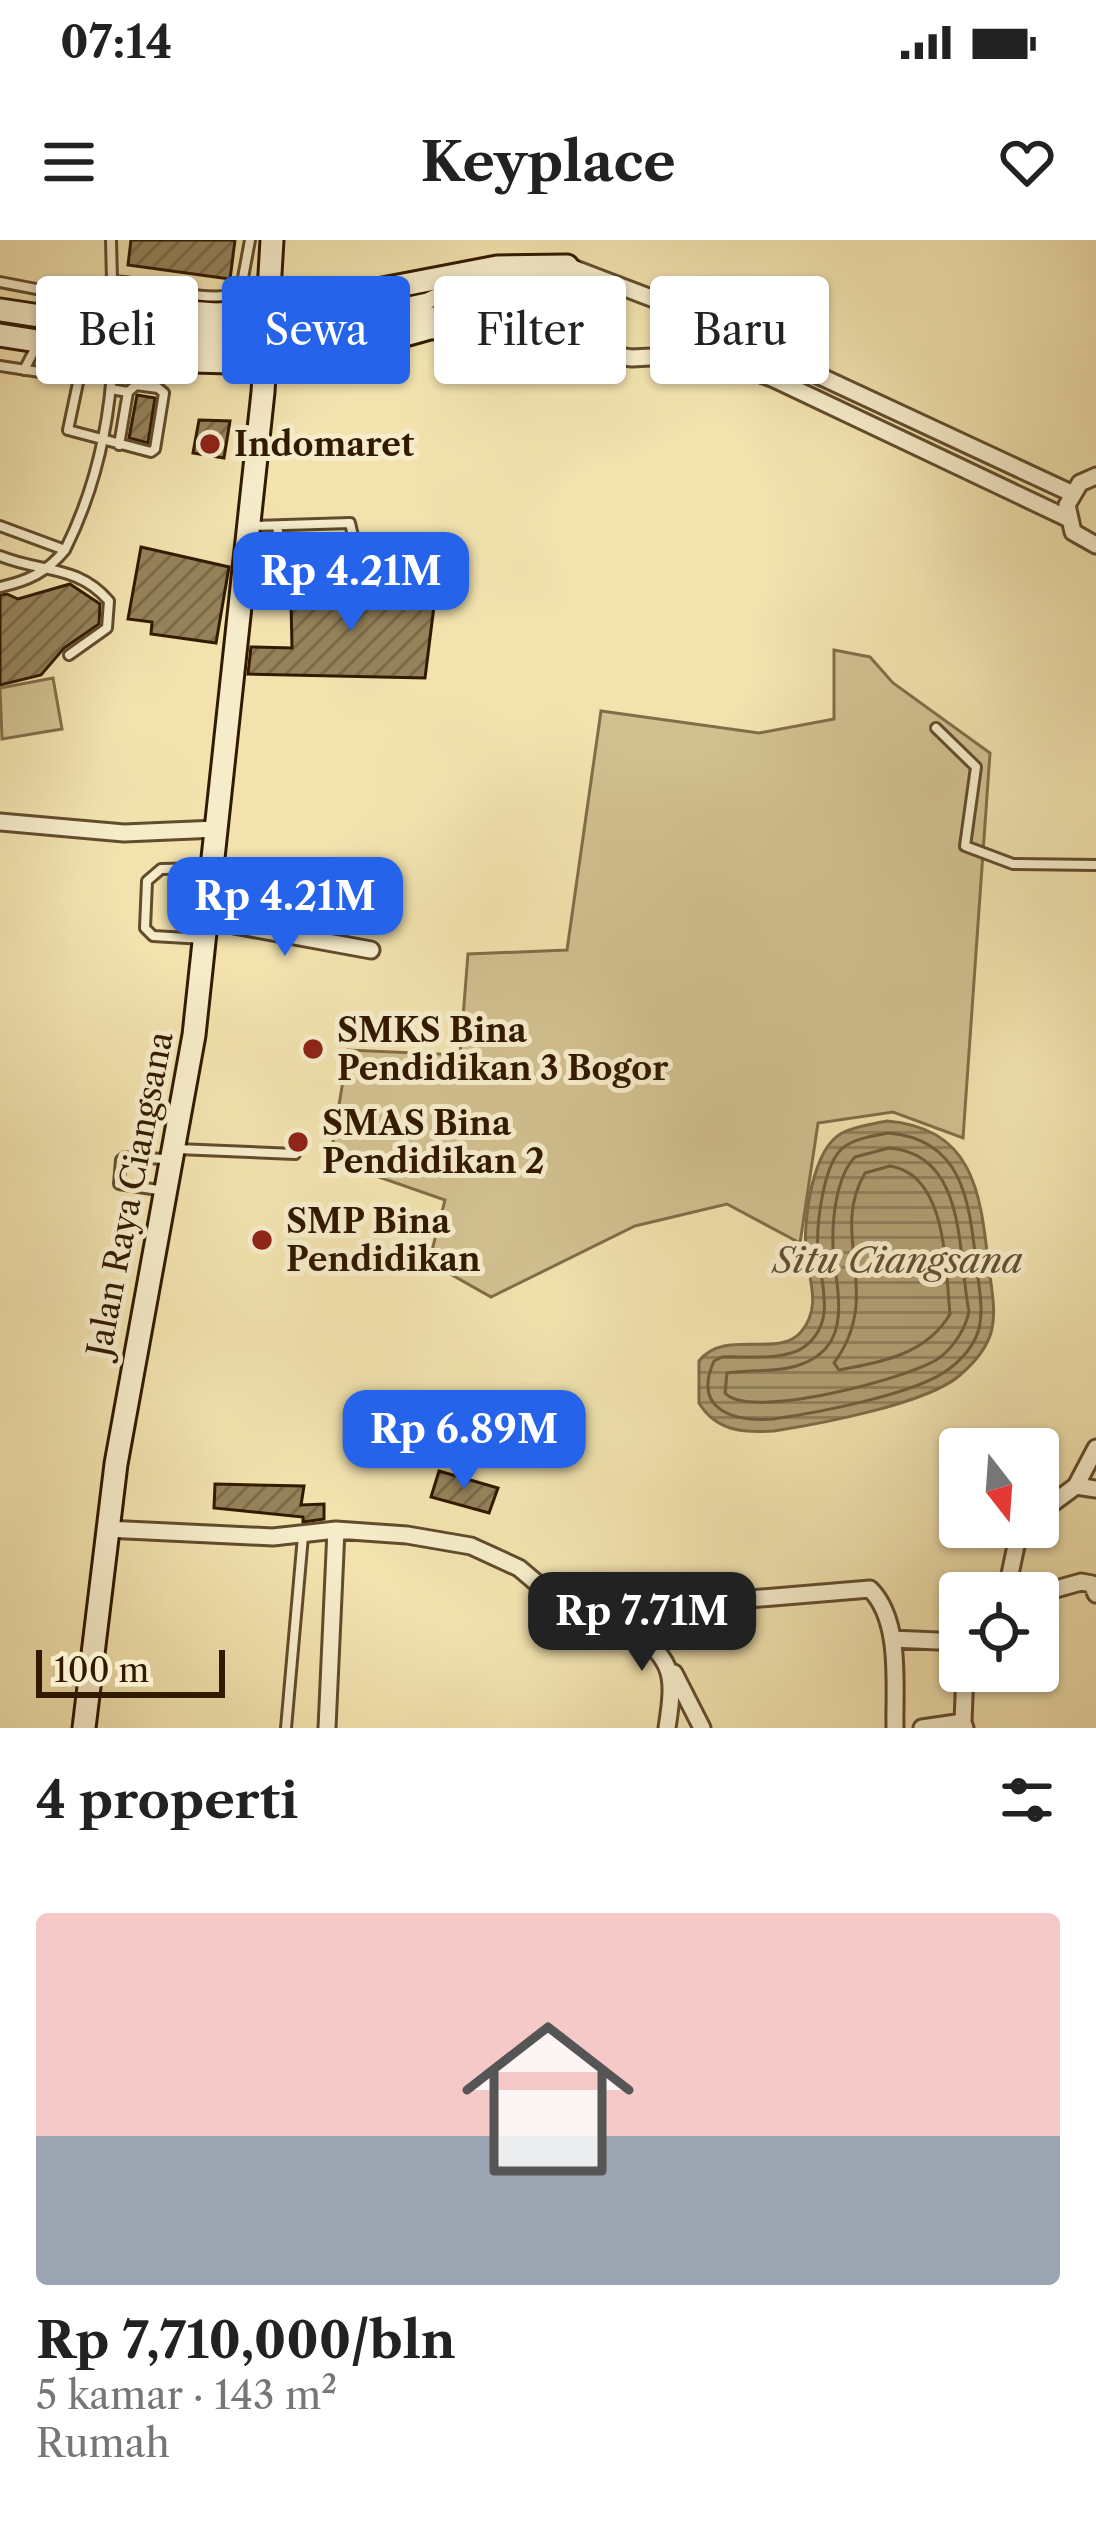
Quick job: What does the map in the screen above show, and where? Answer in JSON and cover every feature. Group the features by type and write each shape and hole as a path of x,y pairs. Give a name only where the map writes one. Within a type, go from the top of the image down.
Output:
{"main road":[{"name":"Jalan Raya Ciangsana","path":"270,276 272,240"},
{"path":"410,296 497,267 581,275"},
{"path":"0,310 36,315"},
{"path":"0,335 36,342"},
{"name":"Jalan Raya Ciangsana","path":"84,1728 106,1529 141,1310 175,1154 206,929 263,384"}],"street":[{"path":"581,275 710,320 1071,494"},
{"path":"626,355 717,358 772,378 1067,518"},
{"path":"1096,476 1079,483 1071,494 1067,518 1073,532 1096,545"},
{"path":"0,822 124,833 217,829"},
{"path":"206,929 371,950"},
{"path":"1059,1499 1076,1486 1096,1448"},
{"path":"1076,1486 1096,1490"},
{"path":"106,1529 182,1535 336,1531 407,1535 471,1546 519,1568 571,1612 592,1619 627,1618 712,1602 869,1589 878,1597 892,1640 895,1728"},
{"path":"327,1728 336,1531"},
{"path":"1059,1588 1081,1582 1092,1584 1096,1594"},
{"path":"627,1618 681,1683 702,1728"},
{"path":"892,1640 939,1641"},
{"path":"662,1656 674,1682 667,1728"},
{"path":"922,1728 964,1725 964,1692"}],"lane":[{"path":"111,240 111,276"},
{"path":"198,294 240,294 250,240"},
{"path":"0,282 36,289"},
{"path":"24,370 36,346"},
{"path":"0,365 79,378 68,430 119,445 155,449 166,398 155,387 136,385 128,392 119,445"},
{"path":"0,587 29,580 50,567 64,550 82,516 111,384"},
{"path":"111,389 128,392"},
{"path":"250,526 350,523 356,546 353,552 282,555 277,526"},
{"path":"0,526 64,550"},
{"path":"0,556 27,567 50,567 85,578 109,601 106,628 69,655"},
{"path":"935,728 976,767 965,846 1013,864 1096,865"},
{"path":"206,929 153,936 145,928 147,880 160,869 213,868"},
{"path":"167,1191 119,1184 121,1160 175,1154 295,1154"},
{"path":"286,1728 303,1534"}],"shaded area":[{"path":"834,650 870,657 893,683 990,753 963,1138 893,1112 818,1123 800,1243 727,1204 635,1226 491,1297 429,1262 445,1200 330,1160 348,1050 460,1055 468,954 567,950 601,711 759,733 834,719"},
{"path":"53,678 62,729 2,739 0,688"}],"water":[{"name":"Situ Ciangsana","path":"887,1121 938,1136 954,1150 975,1187 992,1295 993,1323 984,1349 959,1376 898,1404 774,1431 722,1425 699,1403 699,1361 723,1346 779,1343 801,1332 813,1303 805,1239 808,1205 823,1154 842,1133"}],"building":[{"path":"131,240 235,240 230,276 128,265"},
{"path":"137,395 155,398 148,443 129,438"},
{"path":"199,420 230,421 224,458 193,453"},
{"path":"141,547 229,567 216,643 151,634 152,622 128,619"},
{"path":"70,584 100,604 99,624 64,648 41,675 0,685 0,595 18,599"},
{"path":"257,590 436,590 425,678 248,674 251,647 292,648 291,603 256,601"},
{"path":"439,1471 498,1488 489,1513 431,1497"},
{"path":"215,1484 304,1486 301,1505 324,1504 324,1519 303,1522 303,1517 214,1508"}],"place":[{"name":"Indomaret","path":"210,444"},
{"name":"SMKS Bina Pendidikan 3 Bogor","path":"313,1049"},
{"name":"SMAS Bina Pendidikan 2","path":"298,1142"},
{"name":"SMP Bina Pendidikan","path":"262,1240"}]}
